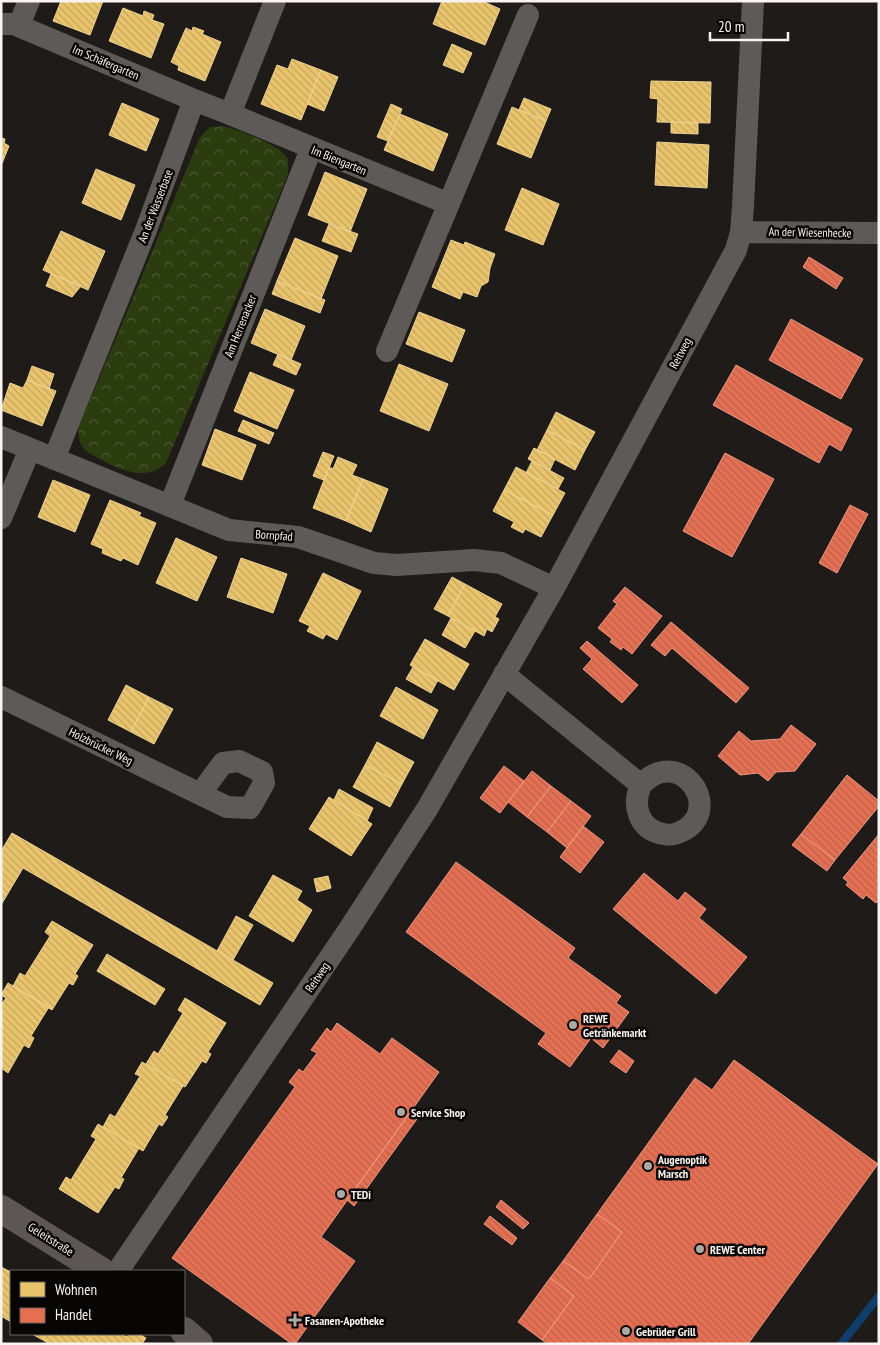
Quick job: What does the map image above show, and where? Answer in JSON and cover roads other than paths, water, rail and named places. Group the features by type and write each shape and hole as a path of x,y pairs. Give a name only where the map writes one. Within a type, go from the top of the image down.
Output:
{"main road":[{"name":"Geleitstraße","path":"1,1208 98,1270"},
{"path":"185,1332 199,1344"}],"street":[{"name":"Im Schäfergarten","path":"29,1 9,23 194,100"},
{"path":"194,100 230,114 275,1"},
{"name":"Reitweg","path":"119,1270 350,928 427,808 554,588 736,250 742,232 753,1"},
{"path":"387,351 528,15"},
{"name":"An der Wasserbase","path":"54,459 146,230 194,100"},
{"name":"Im Biengarten","path":"230,114 311,149 449,204"},
{"name":"Am Herrenacker","path":"170,505 311,149"},
{"name":"An der Wiesenhecke","path":"742,232 879,233"},
{"name":"Bornpfad","path":"1,437 229,530 298,537 374,563 397,565 487,560 501,563 554,588"},
{"path":"1,518 30,449"},
{"path":"504,674 641,784"},
{"name":"Holzbrücker Weg","path":"1,698 200,794"}],"waterway":[{"path":"841,1344 879,1296"}],"place":[{"name":"REWE Getränkemarkt","path":"573,1025"},
{"name":"Service Shop","path":"401,1112"},
{"name":"Augenoptik Marsch","path":"648,1166"},
{"name":"TEDi","path":"341,1194"},
{"name":"REWE Center","path":"700,1249"},
{"name":"Fasanen-Apotheke","path":"295,1320"},
{"name":"Gebrüder Grill","path":"626,1331"}]}
